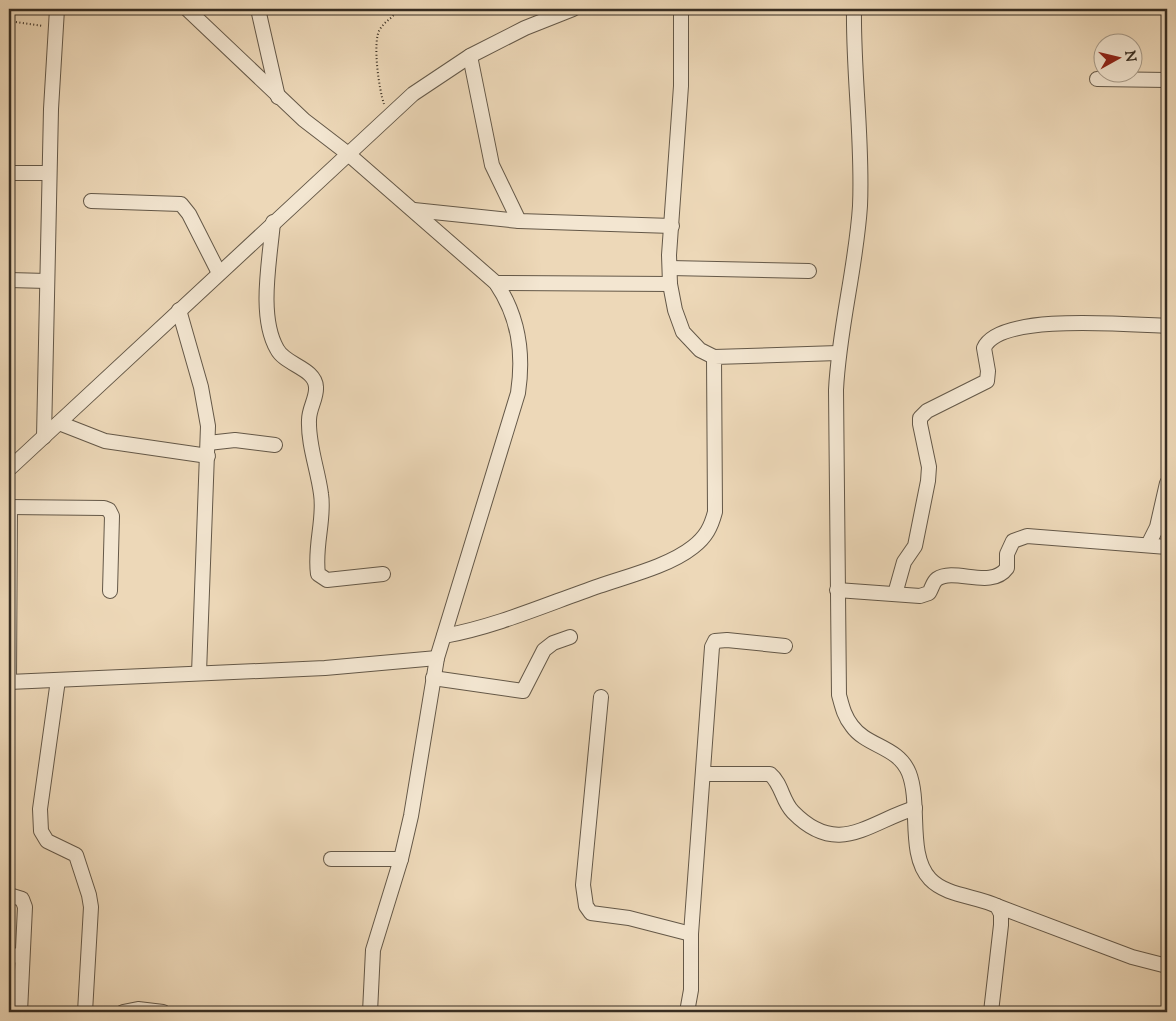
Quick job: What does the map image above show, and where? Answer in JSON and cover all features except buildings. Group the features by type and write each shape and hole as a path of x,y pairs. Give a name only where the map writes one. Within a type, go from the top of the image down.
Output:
{"street":[{"path":"44,437 49,173 57,9"},
{"path":"186,9 304,120 348,153 496,283 508,300 516,324 522,369 518,393 437,658 411,816 401,859 373,950 370,1012"},
{"path":"258,9 278,97"},
{"path":"9,469 178,310 413,94 470,56 524,28 573,9"},
{"path":"680,9 681,86 670,284 675,310 683,332 700,350 714,357 838,353"},
{"path":"854,9 853,54 860,204 852,276 838,353 836,390 837,665 839,694 843,713 853,728 892,751 902,761 909,774 915,808 921,865 931,880 944,888 1132,957 1167,966"},
{"path":"470,56 492,165 519,221"},
{"path":"1144,80 1167,80"},
{"path":"9,172 49,173"},
{"path":"91,201 181,204 189,214 219,273"},
{"path":"414,210 519,221 672,226"},
{"path":"273,222 267,300 272,338 277,351 287,362 309,373 315,379 316,387 309,419 321,494 317,545 318,574 327,580 384,574"},
{"path":"670,268 809,271"},
{"path":"9,280 47,281"},
{"path":"496,283 670,284"},
{"path":"178,310 207,410 208,450 200,673"},
{"path":"895,594 904,562 916,546 928,481 929,467 920,418 928,410 987,381 988,372 984,348 986,343 997,335 1032,325 1085,323 1167,326"},
{"path":"444,636 490,626 654,566 692,548 704,538 711,526 715,512 714,357"},
{"path":"59,423 127,446 208,450 235,440 275,444"},
{"path":"1148,545 1163,518 1167,483"},
{"path":"110,591 112,516 109,510 104,508 10,507 9,682 325,668 437,658"},
{"path":"837,590 925,595 929,593 934,582 942,577 989,578 998,575 1007,568 1007,554 1013,542 1027,536 1167,548"},
{"path":"433,678 523,691 544,650 554,643 570,637"},
{"path":"687,1012 691,983 691,934 712,647 714,642 726,640 785,646"},
{"path":"58,680 40,809 40,822 46,841 76,855 89,896 85,1012"},
{"path":"601,697 583,885 586,906 592,913 599,915 629,918 691,934"},
{"path":"704,774 770,774 777,779 792,811 808,824 824,833 843,835 860,832 885,819 915,808"},
{"path":"331,859 401,859"},
{"path":"9,895 19,897 24,902 15,956 20,1012"},
{"path":"991,1012 1001,925 1001,914 997,906"},
{"path":"123,1012 138,1009 163,1012"}],"path":[{"path":"388,116 382,97 379,77 377,37 379,30 399,9"},
{"path":"9,21 55,30"}]}
